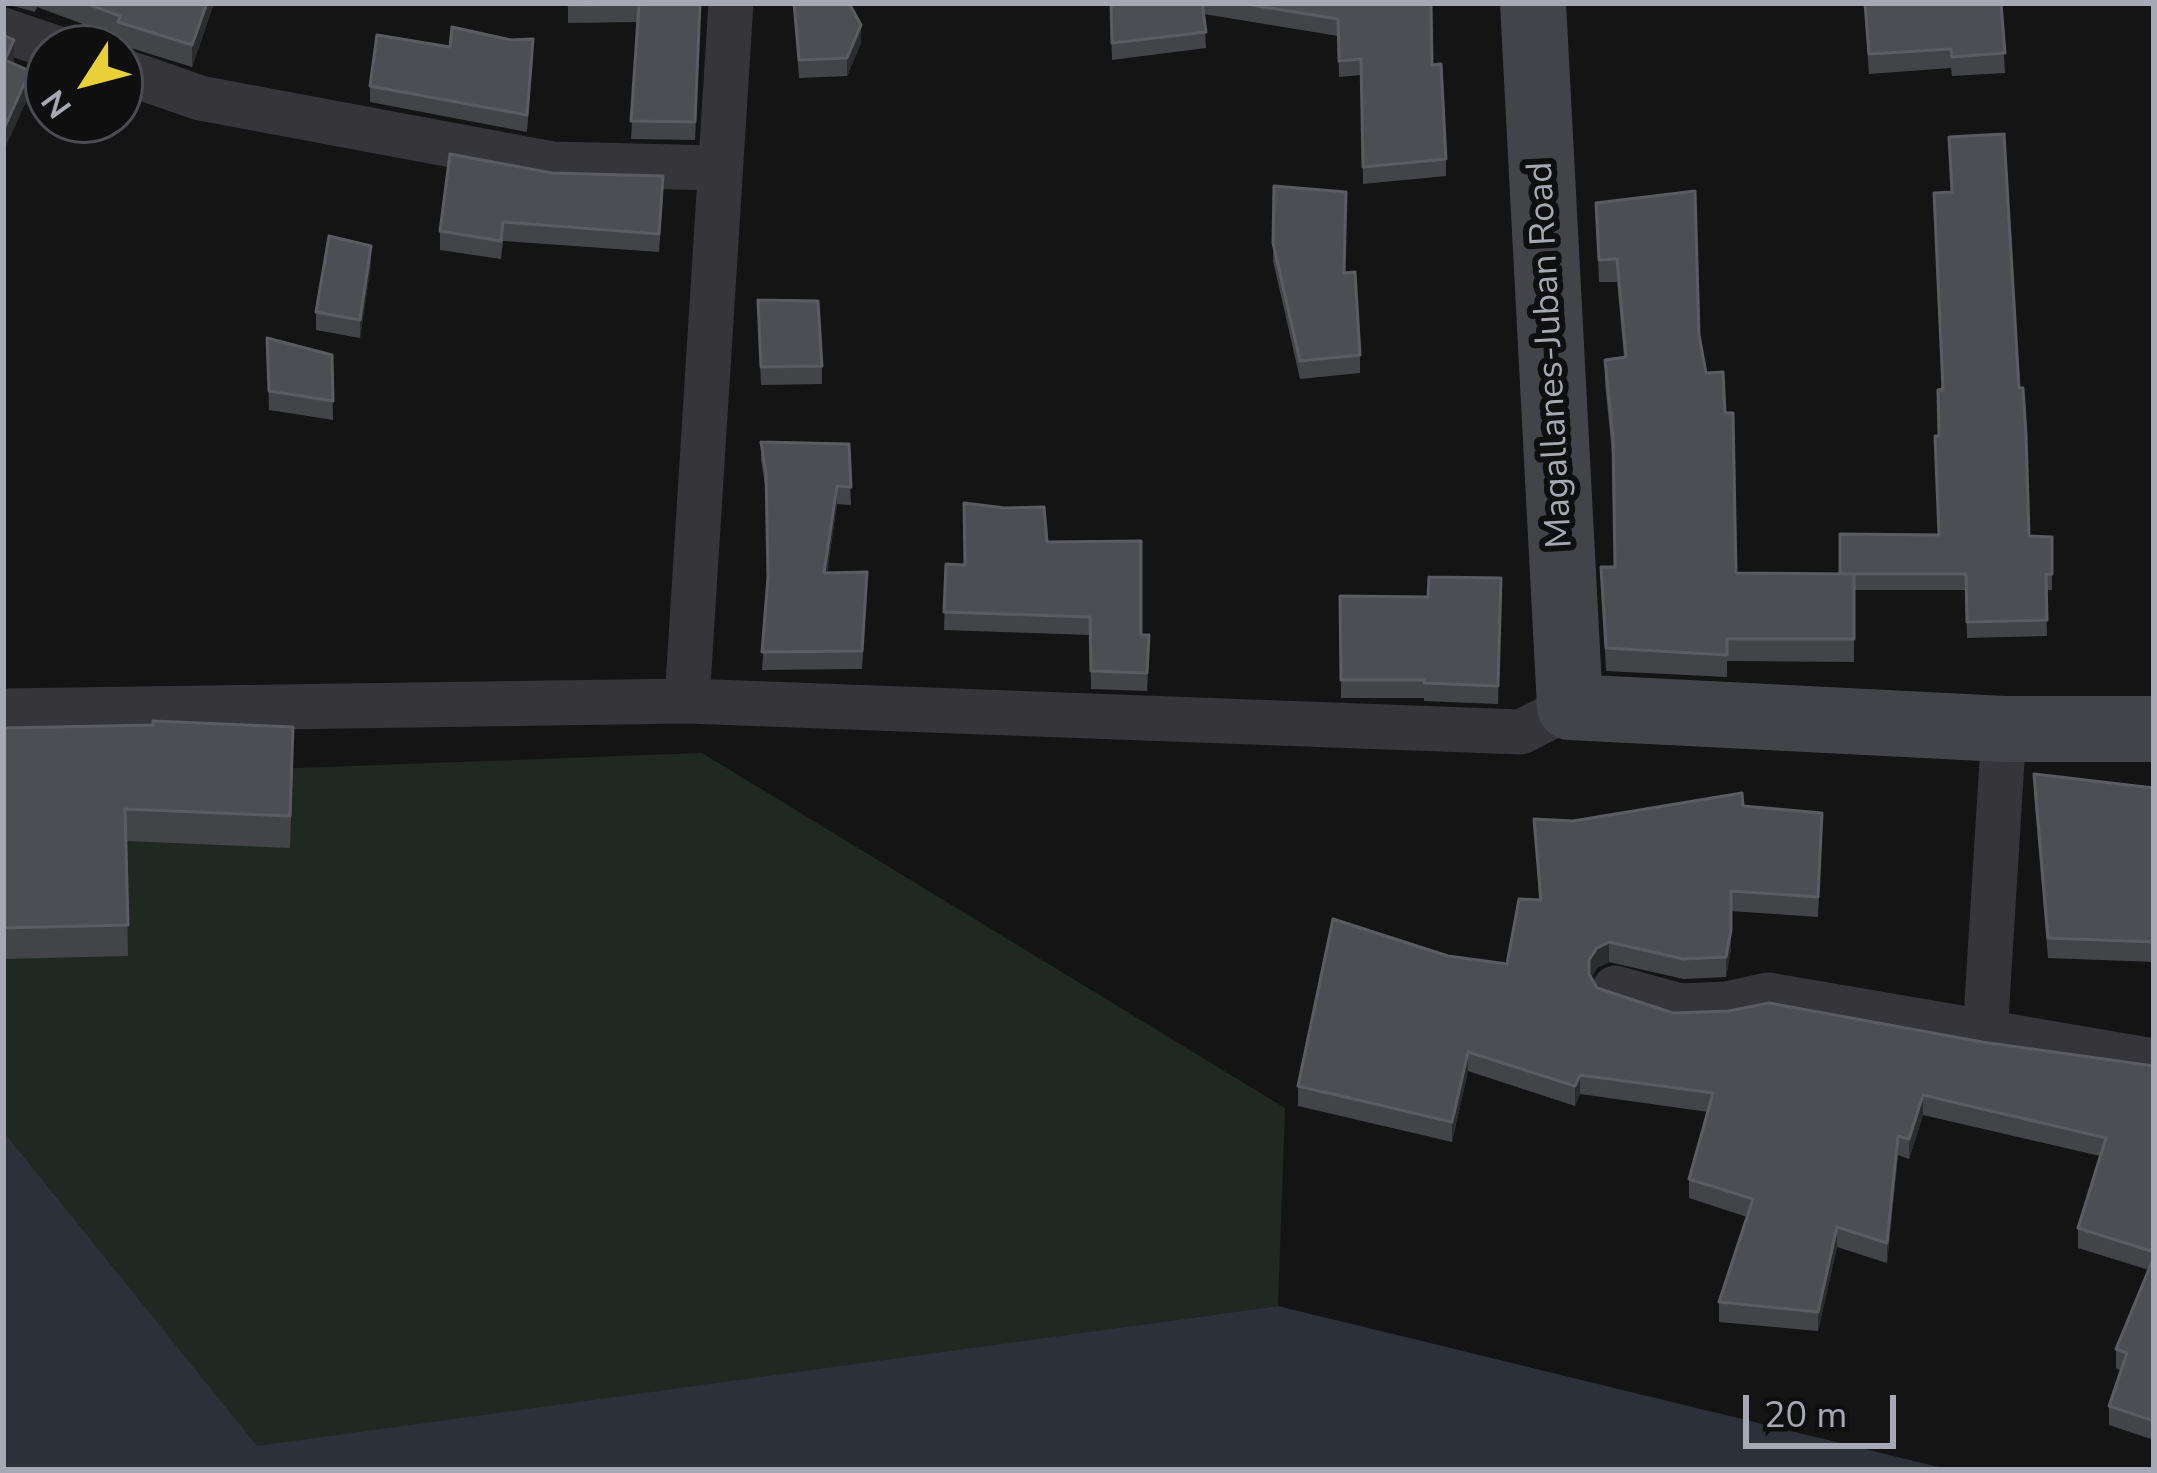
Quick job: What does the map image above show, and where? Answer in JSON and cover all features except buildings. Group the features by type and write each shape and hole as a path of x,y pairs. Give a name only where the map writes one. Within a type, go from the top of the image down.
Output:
{"main road":[{"name":"Magallanes-Juban Road","path":"1533,3 1570,707"},
{"path":"1570,707 2004,730 2154,729"}],"street":[{"path":"687,701 731,3"},
{"path":"144,78 200,98 553,164 718,168"},
{"path":"3,711 687,701 1521,731 1570,707"},
{"path":"1984,1035 2004,730"},
{"path":"1615,988 1680,1006 1727,1004 1768,995 2154,1061"}],"shaded area":[{"path":"702,753 1285,1108 1278,1306 257,1447 3,1131 3,779"},
{"path":"3,1131 257,1446 1278,1306 1951,1470 3,1470"}]}
